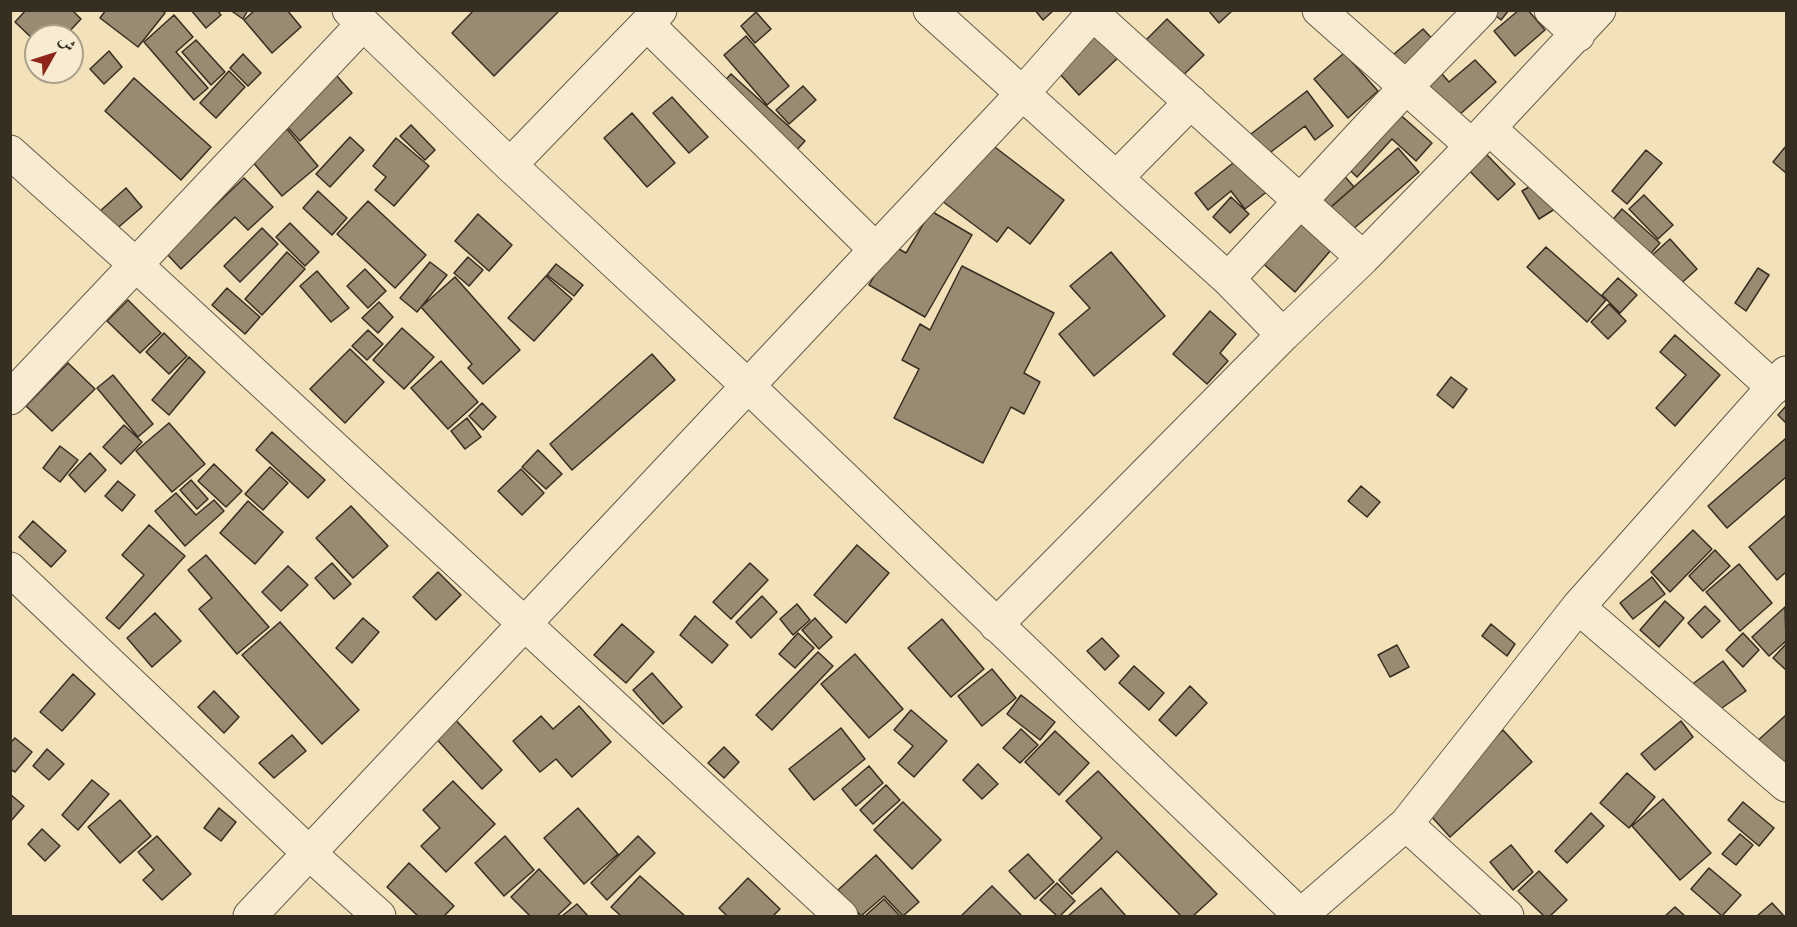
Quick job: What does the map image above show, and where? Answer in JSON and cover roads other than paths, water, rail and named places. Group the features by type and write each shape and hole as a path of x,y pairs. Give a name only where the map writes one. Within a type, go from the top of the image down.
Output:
{"street":[{"path":"930,10 1228,279 1283,335"},
{"path":"10,398 135,264 356,17 510,165 748,386 1301,916 1406,824 1578,607 1780,381 1481,137 1406,87 1319,10"},
{"path":"1228,279 1406,87 1481,10"},
{"path":"1551,10 1578,35"},
{"path":"996,625 1283,335 1363,258 1481,137 1599,10"},
{"path":"250,916 1022,94 1095,12 1363,258"},
{"path":"510,165 653,17 876,250"},
{"path":"1116,178 1191,102"},
{"path":"10,152 135,264 841,916"},
{"path":"10,569 309,854 379,916"},
{"path":"1578,607 1786,785"},
{"path":"1406,824 1507,916"}]}
